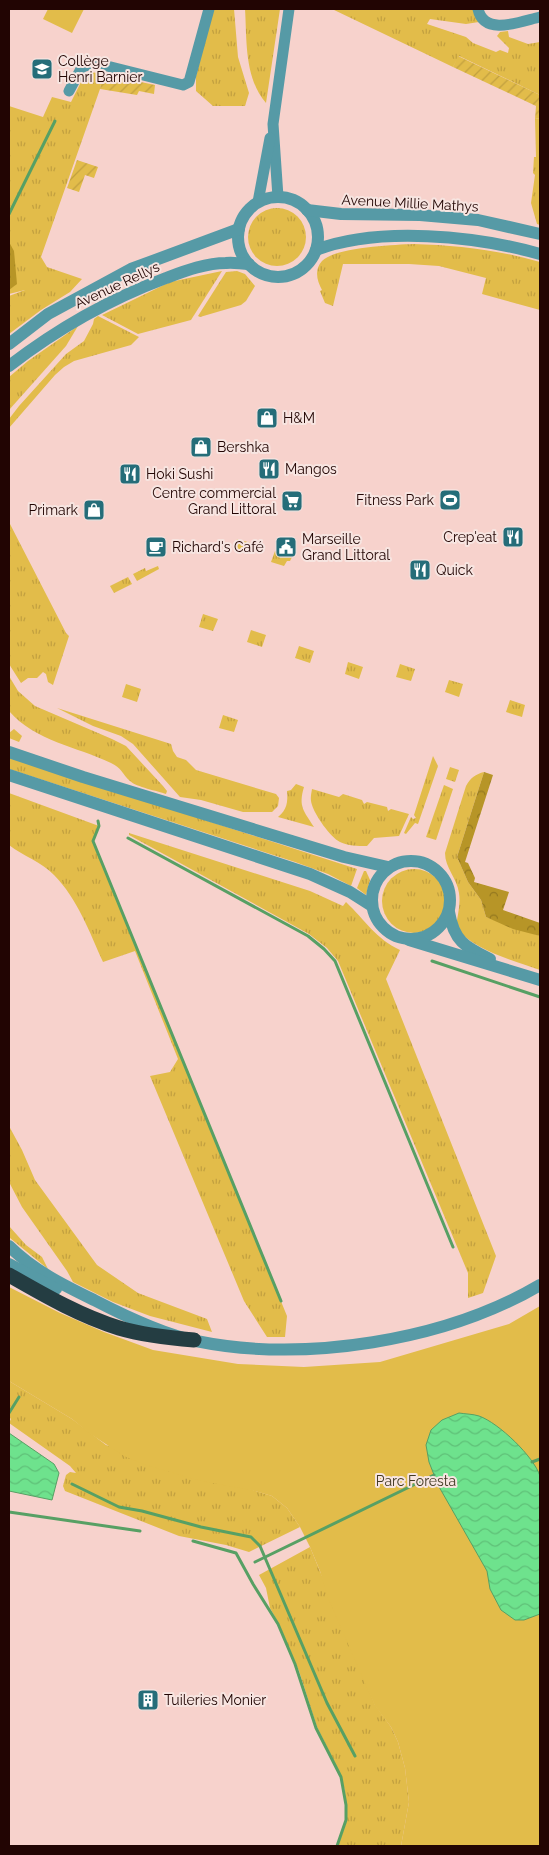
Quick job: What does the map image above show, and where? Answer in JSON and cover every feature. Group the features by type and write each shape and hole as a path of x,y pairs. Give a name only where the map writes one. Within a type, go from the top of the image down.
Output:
{"highway":[{"path":"9,1275 81,1314 119,1328 155,1336 194,1340"}],"street":[{"path":"69,91 82,67 95,63 183,85 187,84 209,9"},
{"path":"258,202 273,124 289,9"},
{"path":"478,9 479,14 488,22 502,26 540,17"},
{"path":"273,124 278,197"},
{"path":"278,197 289,198 299,203 313,218 317,228 316,250 302,269 288,276 267,275 258,271 249,264 240,248 239,229 246,214 258,202 278,197"},
{"name":"Avenue Millie Mathys","path":"307,210 341,214 420,215 478,220 540,234"},
{"name":"Avenue Rellys","path":"9,344 48,314 131,269 239,229"},
{"path":"316,250 353,239 415,236 474,240 540,254"},
{"name":"Avenue Rellys","path":"9,366 35,345 92,311 142,287 188,270 225,263 249,264"},
{"path":"9,752 344,857 388,867"},
{"path":"9,776 310,874 343,889 372,906"},
{"path":"520,973 466,946 457,939 450,922 451,900 448,887 442,876 433,867 424,862 406,860 388,867 377,878 372,891 372,906 376,918 394,936 540,980"},
{"path":"407,939 420,938 432,933 442,924 449,912"},
{"path":"9,1246 36,1269 134,1320"},
{"path":"9,1264 36,1280 76,1298 194,1340 262,1348 314,1349 365,1344 404,1336 469,1318 540,1285"}],"green space":[{"path":"48,9 84,9 72,33 43,19"},
{"path":"213,9 234,9 238,57 249,93 245,106 213,106 196,91 196,76"},
{"path":"245,9 280,9 266,103 259,93 250,70"},
{"path":"332,9 473,9 479,22 466,24 430,19 427,24 466,37 473,43 496,52 500,50 508,53 509,48 497,36 500,32 508,31 509,37 528,44 540,42 540,95 459,56 453,67"},
{"path":"458,56 540,95 540,118 535,119 536,106 453,67"},
{"path":"91,72 103,74 100,89 41,257 47,267 82,279 70,292 41,310 9,334 9,296 25,290 9,294 9,106 43,117 52,97 71,102 85,74"},
{"path":"103,74 155,85 154,94 139,91 137,95 100,89"},
{"path":"540,118 540,225 537,224 531,203 535,175 533,173 534,157 536,157 535,119"},
{"path":"77,160 98,167 94,178 85,175 79,192 67,188"},
{"path":"277,208 288,210 301,221 306,237 304,248 293,261 277,266 266,264 253,253 248,237 250,226 261,213"},
{"path":"9,242 14,251 17,284 9,290"},
{"path":"413,244 477,249 509,254 540,262 540,310 482,294 486,278 439,266 409,264 343,264 333,306 325,303 317,276 319,264 329,256 379,246"},
{"path":"222,271 191,320 138,334 102,315 170,282"},
{"path":"237,271 245,274 255,286 246,301 241,305 198,316 226,272"},
{"path":"98,316 139,337 131,345 74,361 64,367 9,428 9,419 19,406 66,354 84,341 94,319"},
{"path":"78,326 66,346 9,410 9,377 28,361"},
{"path":"10,524 69,636 53,685 48,682 46,674 43,672 37,678 28,678 21,683 9,664"},
{"path":"237,539 251,543 247,553 233,549"},
{"path":"275,551 292,557 290,561 287,561 284,566 271,562"},
{"path":"158,566 159,569 137,581 133,574 145,568 146,571"},
{"path":"128,577 132,584 114,593 110,586"},
{"path":"203,614 218,619 213,631 199,627"},
{"path":"251,630 266,635 262,647 247,642"},
{"path":"299,646 314,651 310,663 295,658"},
{"path":"348,662 363,667 359,679 345,674"},
{"path":"400,664 415,669 411,681 396,677"},
{"path":"9,676 18,691 35,706 126,746 163,786 167,791 166,794 133,783 115,765 31,730 9,711"},
{"path":"449,680 463,684 459,697 445,692"},
{"path":"126,684 141,689 137,702 122,697"},
{"path":"510,700 525,705 522,717 506,712"},
{"path":"57,708 171,744 177,757 186,760 196,770 276,794 279,798 278,806 272,812 243,812 201,800 180,797 133,744 121,736 93,726"},
{"path":"223,715 238,720 234,732 219,728"},
{"path":"14,729 22,736 19,742 9,738 9,733"},
{"path":"433,756 438,766 418,824 415,823 406,834 404,833 411,817 413,819 416,818 414,815"},
{"path":"9,757 357,869 351,886 328,874 295,862 9,769"},
{"path":"450,767 459,770 455,782 446,779"},
{"path":"484,772 457,857 468,882 481,900 486,917 540,936 540,970 484,949 473,943 456,928 459,893 445,853 466,786 473,777"},
{"path":"484,772 493,775 465,862 468,863 475,878 474,882 509,892 503,910 540,923 540,936 513,929 486,917 481,900 468,882 457,857"},
{"path":"296,784 304,787 302,794 303,809 314,827 278,817 286,806 287,791 291,790"},
{"path":"444,785 453,789 436,840 426,837"},
{"path":"312,789 339,797 343,794 362,800 364,804 367,802 387,807 388,811 391,809 409,814 399,836 374,838 367,846 346,844 332,836 320,820 311,803"},
{"path":"9,793 99,826 93,841 287,1316 285,1337 267,1337 244,1301 150,1076 170,1072 178,1059 135,951 103,962 82,916 62,884 44,866 9,845"},
{"path":"129,833 310,891 343,906 346,902 377,935 400,950 386,979 496,1256 483,1293 468,1298 468,1273 338,961 327,948 309,934 129,835"},
{"path":"414,869 432,875 440,883 446,901 440,919 432,927 414,933 396,927 388,919 382,901 388,883 396,875"},
{"path":"364,871 366,871 370,880 366,895 357,888"},
{"path":"9,1126 35,1180 97,1265 138,1293 207,1319 212,1332 150,1316 113,1302 73,1282 22,1207 9,1182"},
{"path":"9,1226 26,1245 42,1257 48,1269 10,1238"},
{"name":"Parc Foresta","path":"9,1287 60,1313 153,1350 238,1364 304,1367 380,1362 509,1324 540,1306 540,1846 401,1846 409,1802 405,1768 398,1742 391,1727 375,1706 328,1598 310,1547 300,1527 287,1508 272,1496 251,1490 201,1481 146,1465 124,1456 89,1433 72,1419 9,1381"},
{"path":"9,1381 72,1419 106,1445 272,1496 287,1508 300,1527 249,1552 226,1545 179,1536 65,1491 63,1486 66,1475 70,1472 76,1473 70,1466 9,1423 11,1419 9,1417"},
{"path":"310,1547 375,1705 391,1727 398,1742 405,1768 409,1802 401,1846 338,1846 347,1820 345,1791 340,1773 317,1727 299,1671 270,1608 266,1588 259,1575"}],"water":[{"path":"459,1413 479,1416 506,1433 531,1460 540,1476 540,1614 524,1620 515,1620 501,1610 490,1589 487,1571 438,1485 429,1462 426,1445 431,1430 442,1420"},
{"path":"9,1433 54,1464 59,1473 52,1500 9,1491"}],"waterway":[{"path":"9,214 55,121"},
{"path":"98,821 99,826 93,841 281,1301"},
{"path":"128,838 308,936 335,961 453,1247"},
{"path":"432,961 540,997"},
{"path":"9,1413 19,1397"},
{"path":"532,1462 540,1459"},
{"path":"255,1562 434,1475"},
{"path":"72,1484 119,1507 251,1537 260,1546 327,1703 355,1756"},
{"path":"9,1512 140,1531"},
{"path":"193,1541 236,1553 278,1624 295,1664 316,1728 341,1777 346,1805 346,1820 337,1846"}],"place":[{"name":"Collège Henri Barnier","path":"42,69"},
{"name":"H&M","path":"267,418"},
{"name":"Bershka","path":"201,447"},
{"name":"Mangos","path":"269,469"},
{"name":"Hoki Sushi","path":"130,474"},
{"name":"Fitness Park","path":"450,500"},
{"name":"Centre commercial Grand Littoral","path":"292,501"},
{"name":"Primark","path":"94,510"},
{"name":"Crep'eat","path":"513,537"},
{"name":"Richard's Café","path":"156,547"},
{"name":"Marseille Grand Littoral","path":"286,547"},
{"name":"Quick","path":"420,570"},
{"name":"Tuileries Monier","path":"148,1700"}]}
